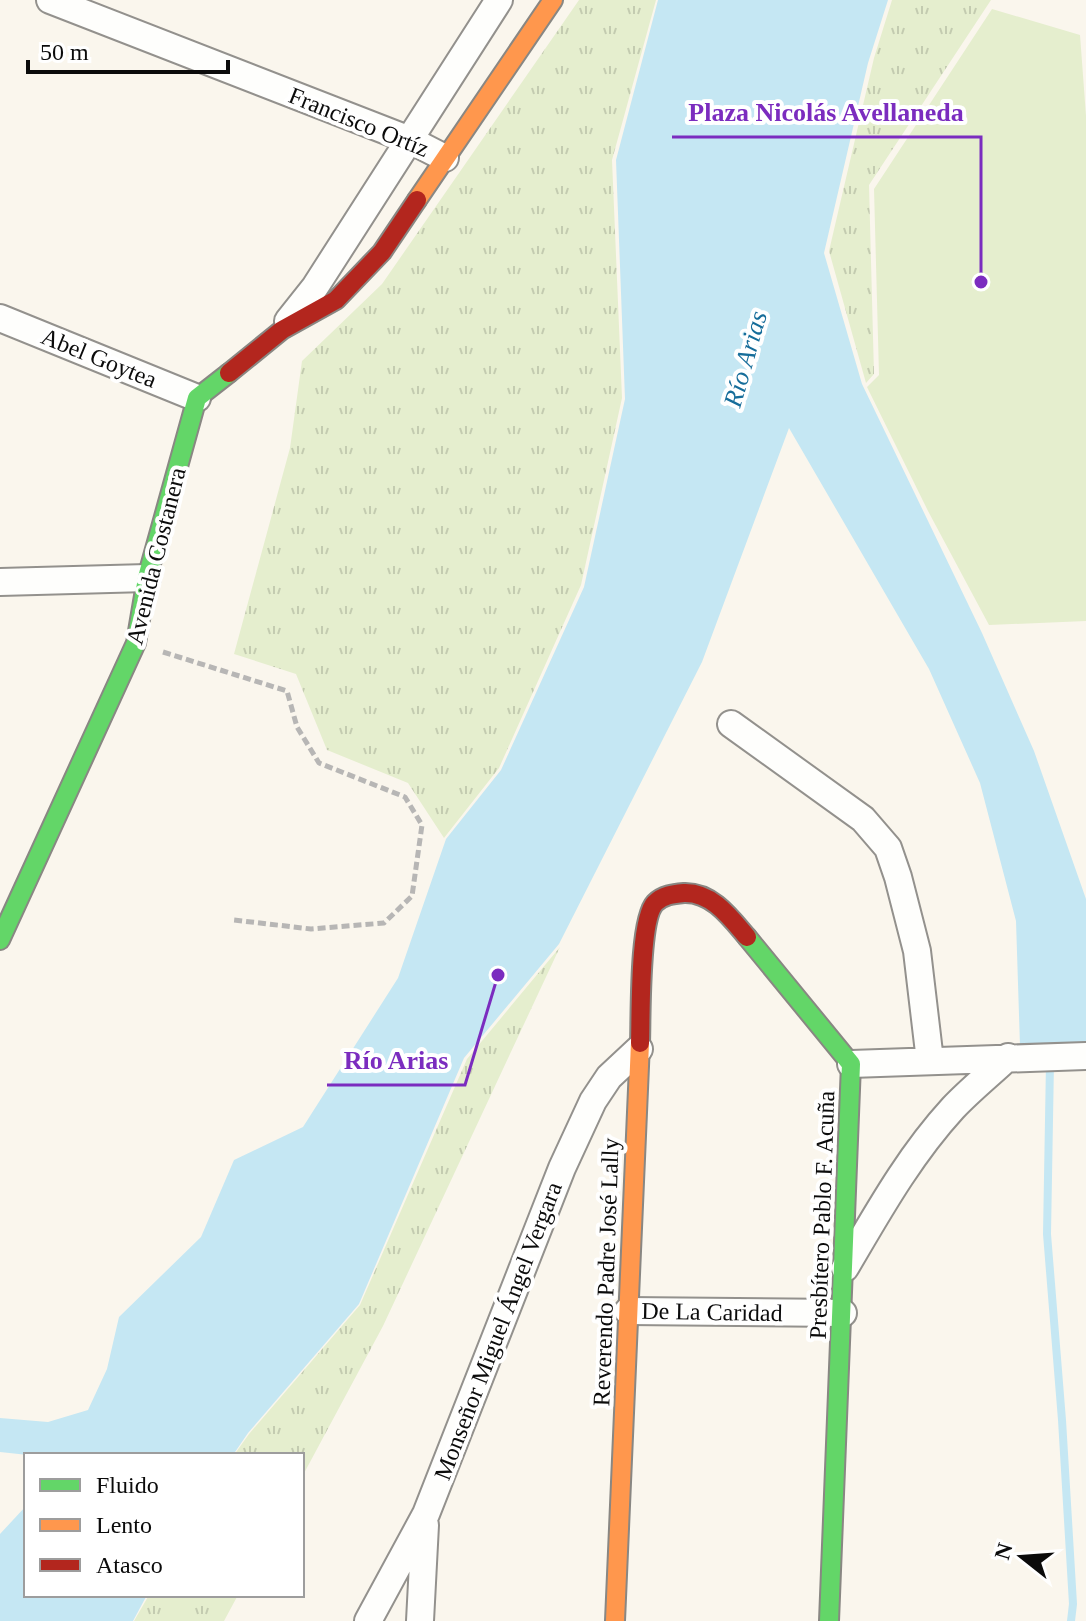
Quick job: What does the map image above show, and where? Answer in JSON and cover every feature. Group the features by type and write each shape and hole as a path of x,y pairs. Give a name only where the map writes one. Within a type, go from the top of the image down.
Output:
{"street":[{"name":"Francisco Ortíz","path":"50,0 410,140 445,158"},
{"path":"282,330 315,287 499,0"},
{"path":"197,398 282,330 336,300 382,252 553,0"},
{"name":"Abel Goytea","path":"0,318 197,398"},
{"name":"Avenida Costanera","path":"0,940 136,643 147,578 197,398"},
{"path":"0,582 147,578"},
{"path":"731,724 863,819 888,848 917,951 930,1061"},
{"name":"Presbítero Pablo F. Acuña","path":"645,926 654,904 670,894 697,893 725,911 851,1064 829,1621"},
{"name":"Reverendo Padre José Lally","path":"615,1621 645,926"},
{"name":"Monseñor Miguel Ángel Vergara","path":"368,1621 426,1514 568,1155 593,1101 609,1077 639,1049"},
{"path":"843,1272 896,1182 954,1107 1020,1056"},
{"path":"851,1064 1086,1056"},
{"name":"De La Caridad","path":"628,1311 843,1313"},
{"path":"420,1621 426,1514"}],"path":[{"path":"136,643 287,691 297,727 319,763 405,797 422,825 412,896 384,923 311,929 234,920"}],"green space":[{"path":"579,0 656,0 612,160 622,398 581,585 499,768 444,838 408,783 327,750 296,674 234,654 290,448 302,361 382,284"},
{"path":"892,0 991,0 869,185 874,374 866,383 829,251 874,58"},
{"path":"992,9 1080,35 1086,116 1086,621 989,625 867,387 879,375 874,189"},
{"path":"560,947 383,1326 304,1473 304,1453 235,1453 360,1305 467,1059"},
{"path":"148,1597 237,1597 224,1621 134,1621"}],"water":[{"path":"658,0 888,0 868,63 824,253 862,384 982,633 1034,751 1086,899 1086,1047 1020,1046 1016,921 980,783 929,669 789,428 702,662 559,944 464,1058 359,1304 234,1453 24,1455 0,1452 0,1418 48,1422 88,1410 107,1369 119,1317 201,1237 234,1160 303,1127 398,978 446,839 501,770 584,587 625,399 616,160"},
{"path":"24,1508 24,1597 146,1597 133,1621 0,1621 0,1534"}],"waterway":[{"path":"1050,1063 1047,1234 1062,1420 1073,1604 1071,1621"}],"traffic: fast":[{"path":"0,940 136,643 147,578 197,398 229,373"},
{"path":"747,937 851,1064 829,1621"}],"traffic: slow":[{"path":"417,200 553,0"},
{"path":"615,1621 640,1043"}],"traffic: jam":[{"path":"229,373 282,330 336,300 382,252 417,200"},
{"path":"640,1043 643,948 655,903 676,894 703,897 720,907 747,937"}],"place":[{"name":"Plaza Nicolás Avellaneda","path":"981,282"},
{"name":"Río Arias","path":"498,975"}]}
